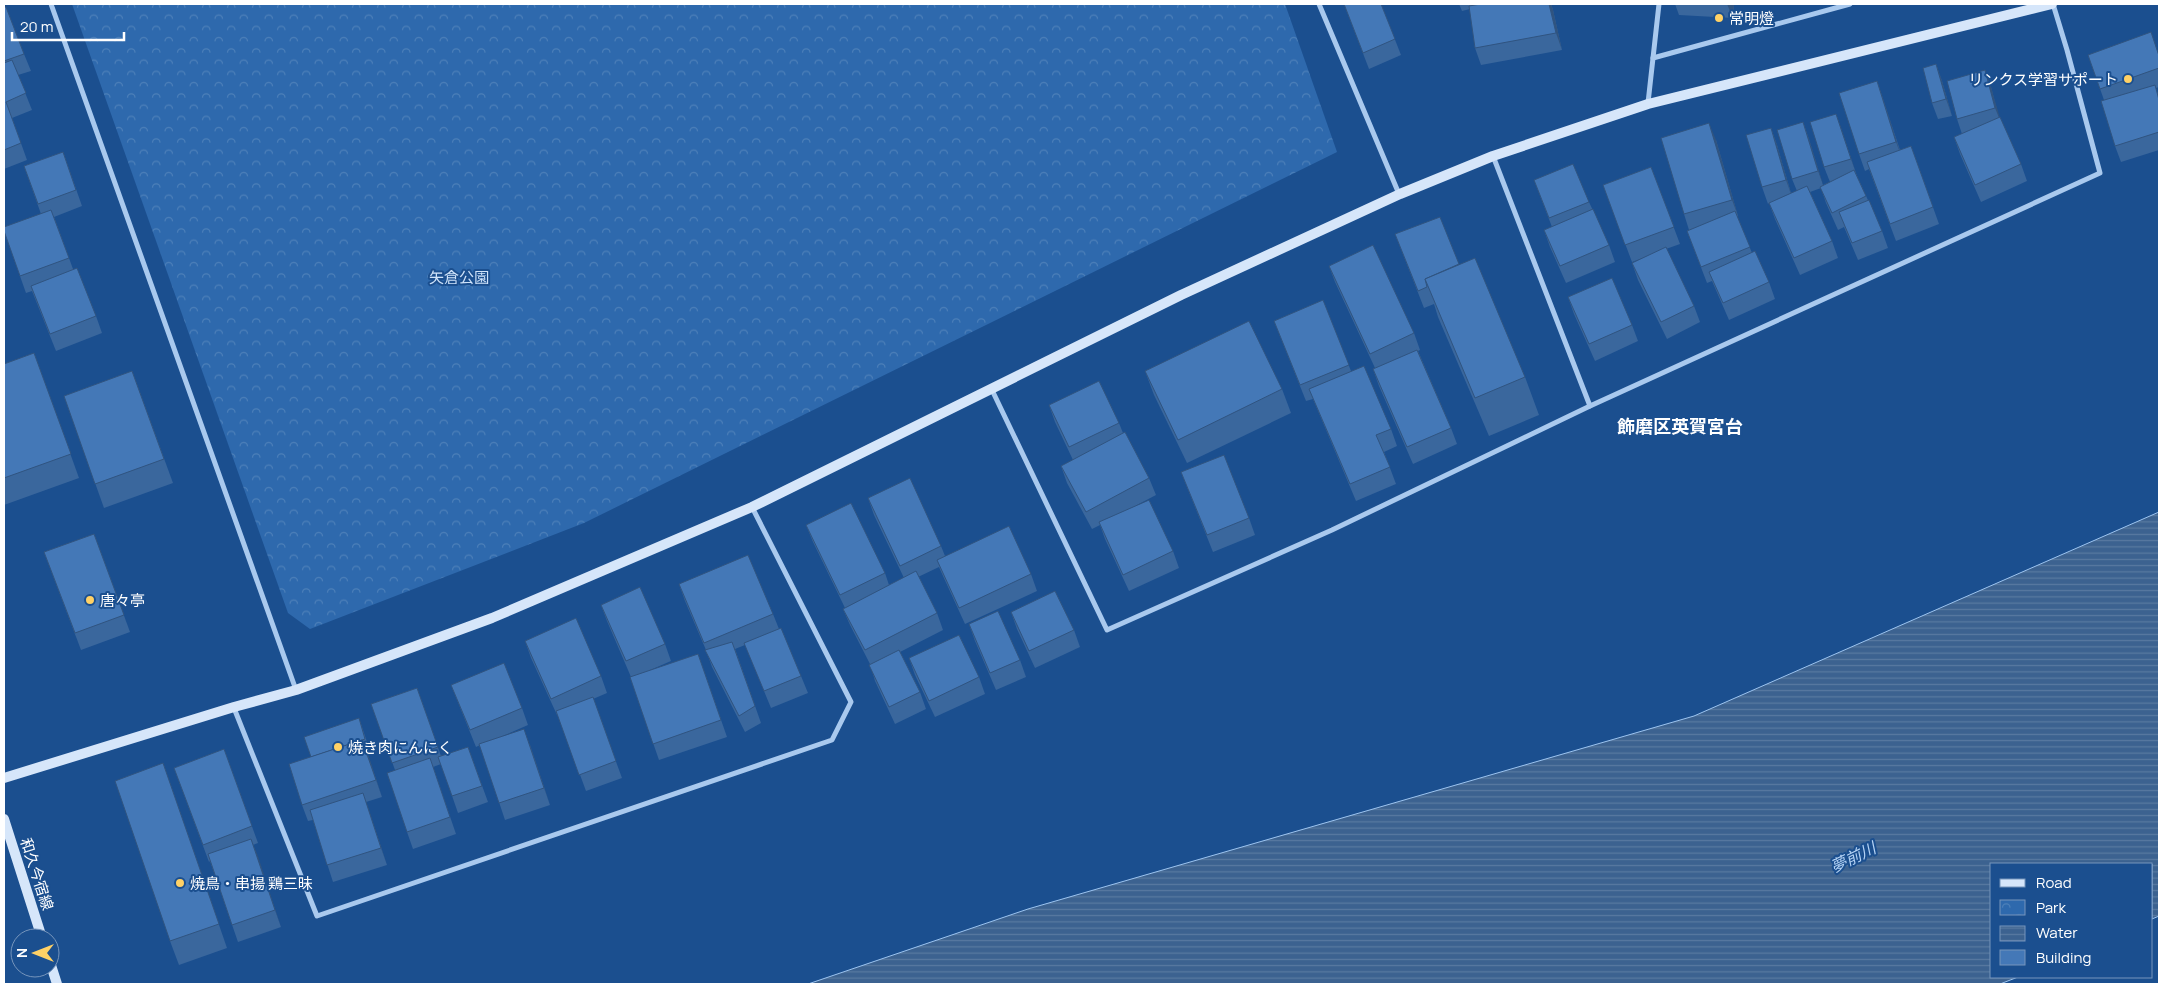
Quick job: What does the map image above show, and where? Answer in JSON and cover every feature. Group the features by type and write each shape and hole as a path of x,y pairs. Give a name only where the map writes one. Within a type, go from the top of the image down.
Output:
{"street":[{"path":"51,4 296,690"},
{"path":"1319,4 1400,194"},
{"path":"1648,104 1659,4"},
{"path":"1654,58 1850,4"},
{"path":"4,778 234,707 296,690 492,618 752,507 1181,295 1400,194 1493,156 1648,104 2053,4 2100,173 1590,406 1332,530 1107,630 992,390"},
{"path":"1493,156 1590,406"},
{"path":"234,707 317,916 832,740 851,702 752,507"},
{"name":"和久今宿線","path":"4,819 39,928"}],"green space":[{"name":"矢倉公園","path":"72,4 1285,4 1337,152 584,523 310,629 288,613"}],"water":[{"name":"夢前川","path":"2159,512 2159,916 2153,919 2153,863 1990,863 1990,978 2015,978 2000,984 808,984 1028,909 1694,716"}],"building":[{"path":"1344,4 1381,4 1395,39 1363,53"},
{"path":"1481,4 1549,4 1556,33 1475,48 1469,6"},
{"path":"4,7 6,7 24,54 4,61"},
{"path":"2151,32 2159,56 2159,68 2100,89 2088,55"},
{"path":"12,60 26,93 6,102 21,143 4,150 4,63"},
{"path":"1936,64 1946,99 1932,103 1923,68"},
{"path":"1985,70 1995,108 1957,119 1947,81"},
{"path":"1877,81 1896,142 1859,154 1839,93"},
{"path":"2155,85 2159,100 2159,132 2115,146 2101,101"},
{"path":"1836,114 1851,159 1824,167 1810,122"},
{"path":"2000,117 2021,164 1975,185 1954,137"},
{"path":"1803,122 1818,171 1792,179 1777,130"},
{"path":"1709,123 1732,200 1684,214 1661,138"},
{"path":"1771,128 1786,180 1762,187 1746,135"},
{"path":"1911,146 1933,207 1890,224 1867,162"},
{"path":"63,152 76,190 38,204 24,166"},
{"path":"1573,164 1589,202 1549,218 1534,180"},
{"path":"1651,167 1674,227 1625,245 1603,185"},
{"path":"1854,170 1866,196 1832,213 1820,187"},
{"path":"1807,186 1832,241 1794,258 1769,203"},
{"path":"1869,200 1882,231 1852,243 1839,212"},
{"path":"1593,209 1609,245 1560,266 1544,230"},
{"path":"51,210 69,258 20,276 4,227"},
{"path":"1735,211 1750,247 1701,267 1687,231"},
{"path":"1440,217 1459,264 1425,279 1427,287 1418,291 1395,234"},
{"path":"1373,245 1414,333 1370,354 1329,266"},
{"path":"1666,247 1694,306 1661,322 1632,263"},
{"path":"1755,251 1769,282 1723,303 1709,272"},
{"path":"1475,258 1525,377 1475,398 1425,279"},
{"path":"77,268 96,316 50,334 31,286"},
{"path":"1612,278 1632,325 1589,344 1568,297"},
{"path":"1323,300 1349,365 1300,385 1274,321"},
{"path":"1249,321 1282,389 1178,440 1145,371"},
{"path":"1417,350 1451,428 1407,447 1373,369"},
{"path":"34,353 71,454 4,478 4,364"},
{"path":"1364,366 1391,429 1376,435 1390,467 1350,484 1309,389"},
{"path":"132,371 164,459 95,484 64,396"},
{"path":"1099,381 1119,423 1069,447 1049,405"},
{"path":"1125,432 1149,478 1086,512 1061,466"},
{"path":"1224,455 1249,518 1207,535 1181,472"},
{"path":"910,478 941,546 900,566 868,498"},
{"path":"1149,500 1173,551 1123,575 1099,522"},
{"path":"851,503 885,573 840,595 806,525"},
{"path":"1009,526 1031,574 959,608 937,560"},
{"name":"唐々亭","path":"94,534 124,615 75,633 44,552"},
{"path":"748,555 773,614 704,643 679,584"},
{"path":"916,571 937,613 865,650 843,609"},
{"path":"640,587 665,644 626,661 601,605"},
{"path":"1055,591 1074,630 1029,651 1011,612"},
{"path":"998,611 1020,660 990,673 969,624"},
{"path":"576,618 601,676 551,699 525,641"},
{"path":"781,628 801,676 764,691 744,643"},
{"path":"959,635 979,677 929,701 909,658"},
{"path":"732,642 755,706 739,716 705,650"},
{"path":"899,650 920,692 889,707 869,665"},
{"path":"698,654 721,720 653,744 630,677"},
{"path":"504,663 522,708 470,730 451,685"},
{"path":"417,688 438,747 392,763 371,704"},
{"path":"593,697 616,761 579,775 556,711"},
{"path":"359,718 365,739 311,757 304,737"},
{"path":"524,729 544,788 499,803 479,744"},
{"path":"362,740 376,780 302,805 289,764"},
{"path":"468,747 482,786 452,796 438,757"},
{"path":"224,749 252,826 203,845 174,768"},
{"path":"430,758 450,817 407,832 387,773"},
{"path":"163,763 219,924 170,941 115,781"},
{"path":"363,793 381,848 327,865 310,810"},
{"path":"251,839 275,910 232,925 208,854"}],"place":[{"name":"常明燈","path":"1719,18"},
{"name":"リンクス学習サポート","path":"2128,79"},
{"name":"唐々亭","path":"90,600"},
{"name":"焼き肉にんにく","path":"338,747"},
{"name":"焼鳥・串揚 鶏三昧","path":"180,883"}],"district":[{"name":"飾磨区英賀宮台","path":"1680,426"}]}
